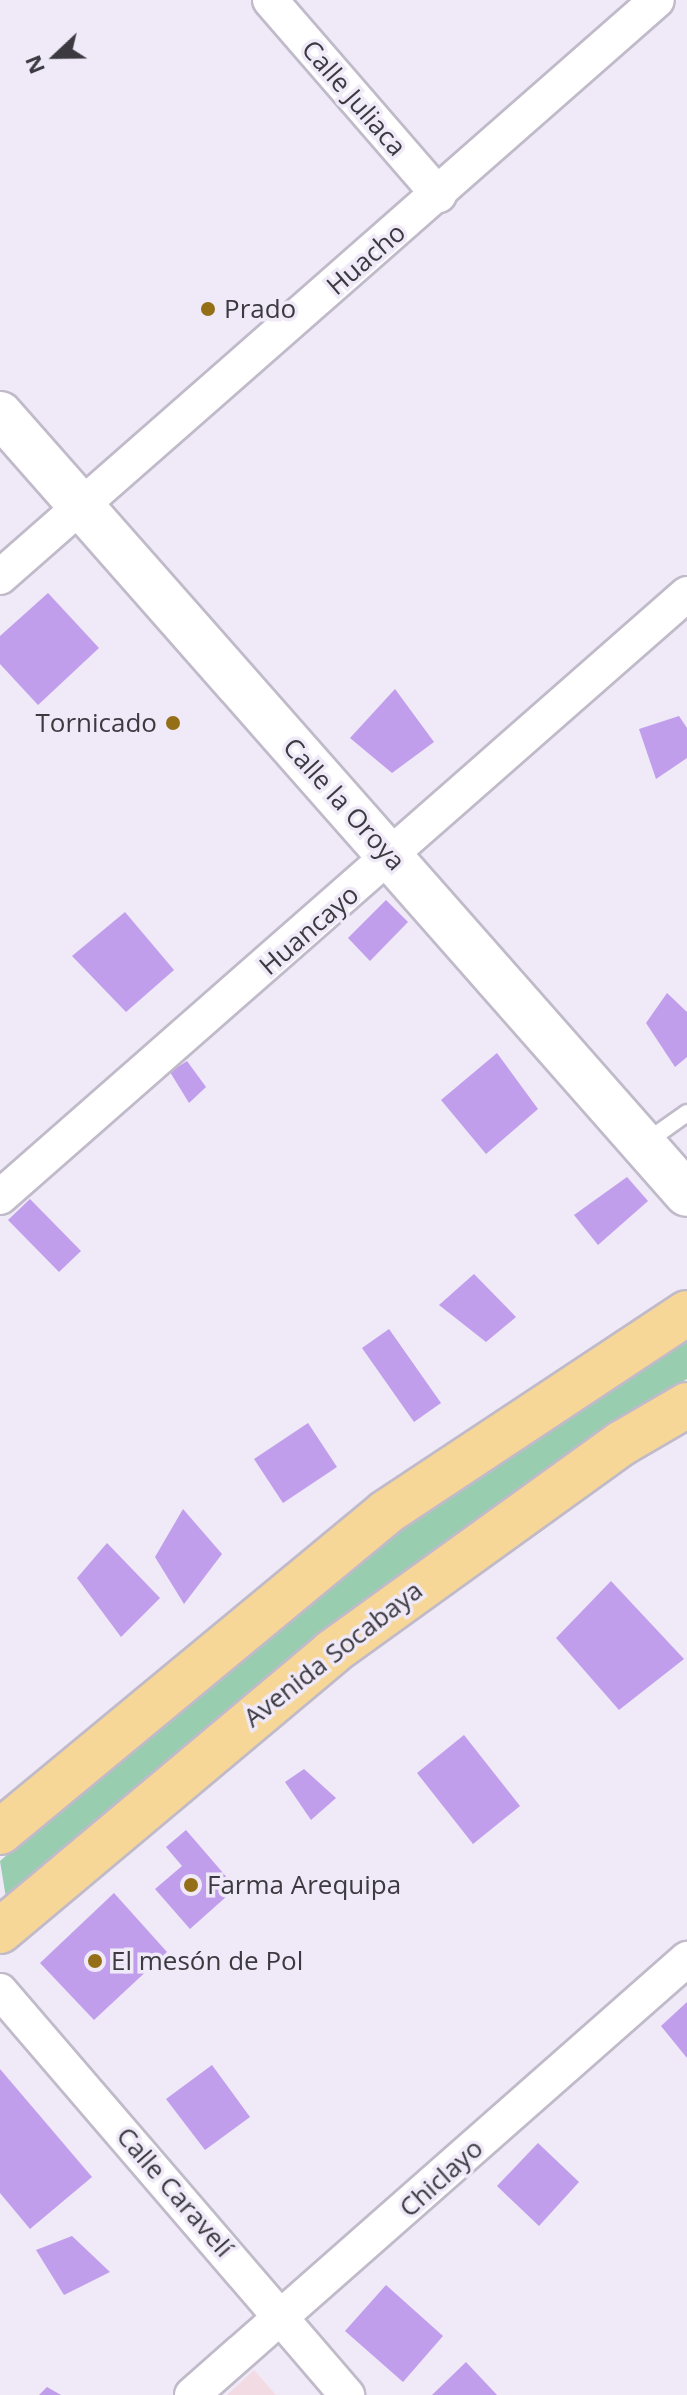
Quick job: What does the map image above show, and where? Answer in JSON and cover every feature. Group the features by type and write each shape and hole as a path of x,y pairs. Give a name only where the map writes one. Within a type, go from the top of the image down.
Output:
{"main road":[{"path":"0,1832 385,1513 687,1313"},
{"name":"Avenida Socabaya","path":"0,1931 332,1652 610,1452 687,1405"}],"street":[{"name":"Calle Juliaca","path":"270,0 439,195"},
{"name":"Huacho","path":"0,577 439,195 657,0"},
{"name":"Calle la Oroya","path":"0,414 687,1194"},
{"name":"Huancayo","path":"0,1197 392,858 687,594"},
{"name":"Chiclayo","path":"192,2395 284,2318 687,1959"},
{"name":"Calle Caravelí","path":"0,1991 347,2395"}],"lane":[{"path":"645,1143 687,1113"}],"shaded area":[{"path":"254,2370 276,2395 227,2395"}],"green space":[{"path":"687,1338 687,1379 546,1471 321,1635 6,1898 0,1861 360,1555"}],"building":[{"path":"48,593 99,648 38,705 0,664 0,636"},
{"path":"395,689 434,742 392,773 350,738"},
{"path":"679,716 687,728 687,758 656,779 639,729"},
{"path":"386,900 408,922 370,961 348,938"},
{"path":"125,912 174,970 126,1012 72,956"},
{"path":"667,993 687,1012 687,1057 675,1067 646,1023"},
{"path":"497,1053 538,1109 486,1154 441,1100"},
{"path":"187,1061 206,1087 189,1103 170,1072"},
{"path":"627,1177 648,1201 598,1245 574,1215"},
{"path":"30,1199 81,1251 59,1272 8,1220"},
{"path":"474,1274 516,1317 486,1342 439,1305"},
{"path":"389,1329 441,1403 414,1422 362,1348"},
{"path":"308,1423 337,1467 283,1503 254,1459"},
{"path":"183,1509 222,1554 184,1604 155,1557"},
{"path":"107,1543 160,1598 121,1637 77,1578"},
{"path":"611,1581 684,1659 619,1710 556,1638"},
{"path":"464,1735 520,1806 473,1844 417,1773"},
{"path":"304,1769 336,1798 311,1820 285,1782"},
{"path":"186,1830 236,1888 190,1929 155,1889 182,1866 166,1847"},
{"path":"114,1893 167,1952 94,2020 40,1963"},
{"path":"687,2002 687,2058 661,2026"},
{"path":"212,2065 250,2117 205,2150 166,2099"},
{"path":"0,2069 92,2177 30,2229 0,2193"},
{"path":"538,2143 579,2182 539,2226 497,2186"},
{"path":"72,2236 110,2272 64,2295 36,2250"},
{"path":"386,2285 443,2336 403,2382 345,2331"},
{"path":"466,2362 497,2395 432,2395"},
{"path":"47,2387 61,2395 39,2395"}],"place":[{"name":"Prado","path":"208,309"},
{"name":"Tornicado","path":"173,723"},
{"name":"Farma Arequipa","path":"191,1885"},
{"name":"El mesón de Pol","path":"95,1961"}]}
